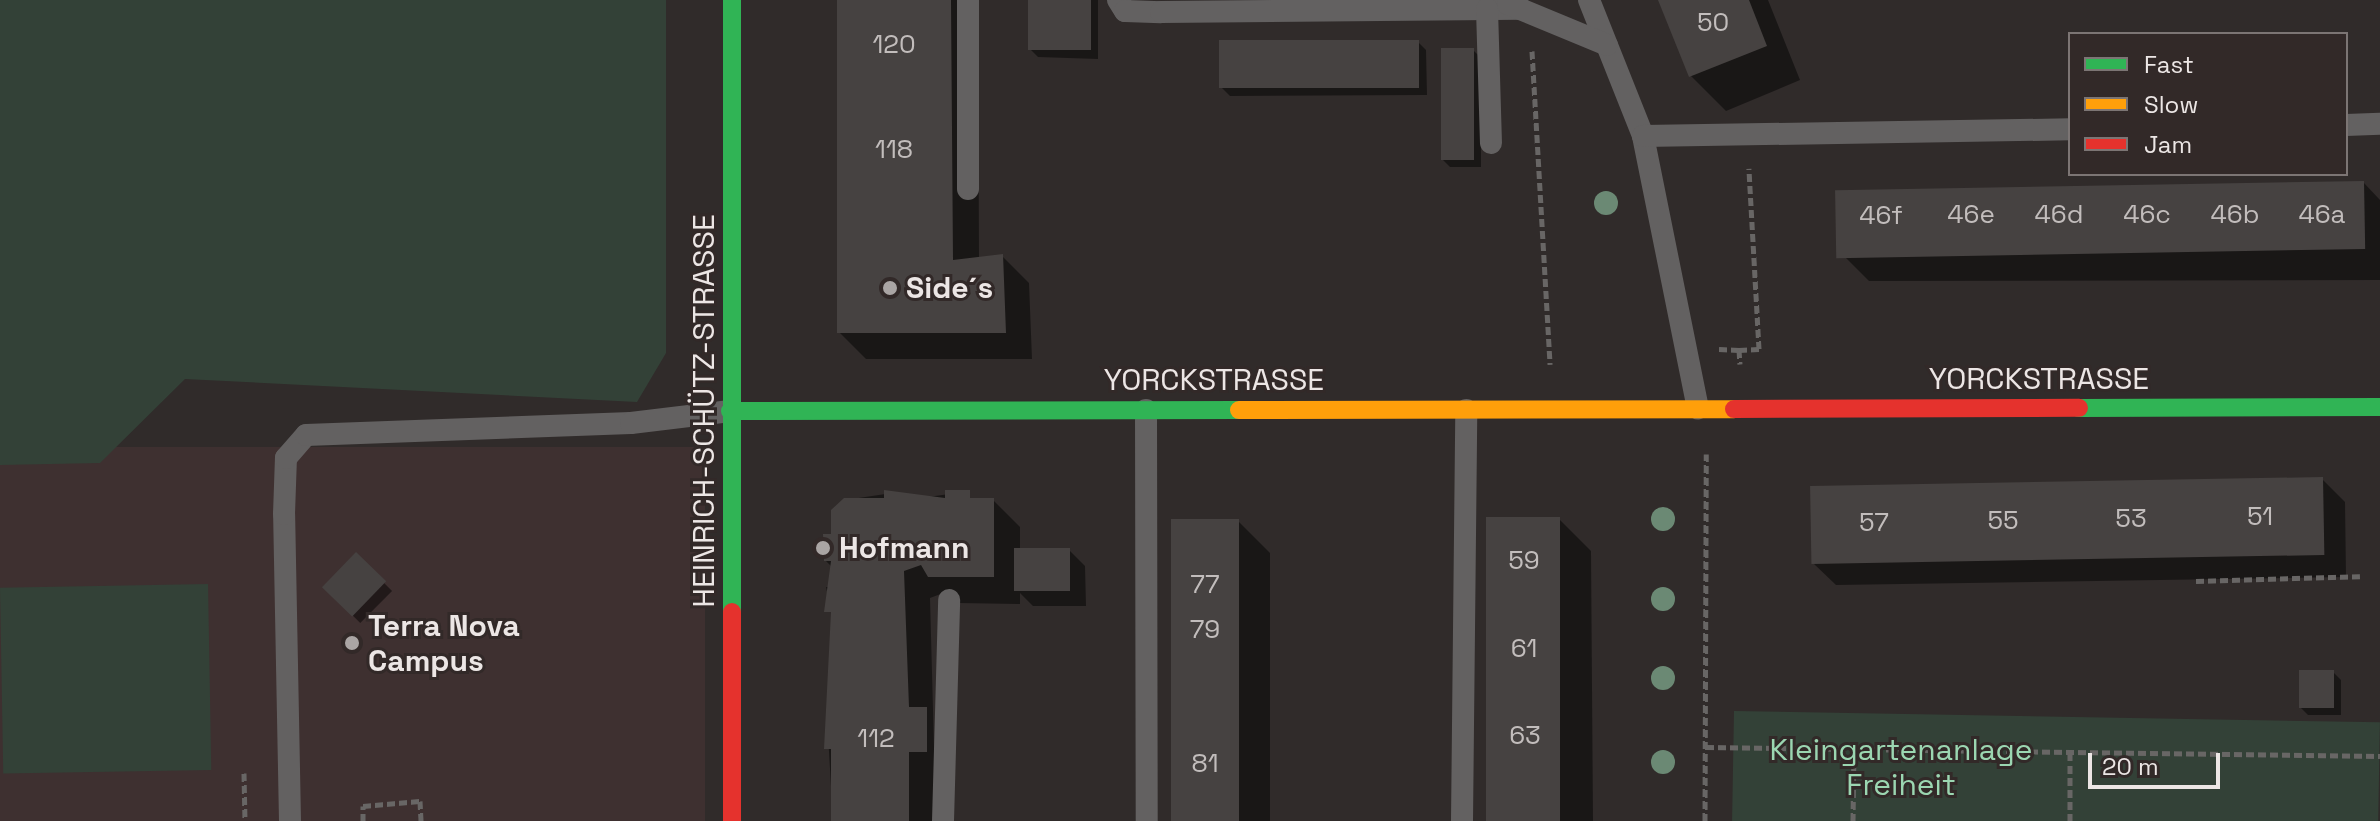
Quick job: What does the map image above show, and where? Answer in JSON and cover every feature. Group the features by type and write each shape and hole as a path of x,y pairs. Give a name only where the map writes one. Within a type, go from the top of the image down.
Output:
{"main road":[{"name":"HEINRICH-SCHÜTZ-STRASSE","path":"732,0 732,821"},
{"name":"YORCKSTRASSE","path":"730,411 2380,407"}],"lane":[{"path":"968,0 968,189"},
{"path":"1118,0 1125,11 1149,12 1519,4 1607,45"},
{"path":"1589,0 1643,136 1698,408"},
{"path":"1491,143 1493,4"},
{"path":"2348,125 2380,124"},
{"path":"1643,136 2068,129"},
{"path":"1146,410 1147,821"},
{"path":"1462,821 1466,410"},
{"path":"290,821 284,514 286,458 306,435 631,423 730,411"},
{"path":"943,821 949,600"}],"path":[{"path":"1519,4 1536,68 1553,409"},
{"path":"1739,350 1759,349 1747,135"},
{"path":"1705,821 1706,453 1719,453"},
{"path":"2196,581 2360,576"},
{"path":"1706,747 2380,756"},
{"path":"1853,821 1854,748"},
{"path":"2070,754 2070,821"},
{"path":"244,773 245,821"},
{"path":"363,821 363,806 420,801 421,821"}],"shaded area":[{"name":"Terra Nova Campus","path":"0,447 705,447 705,821 0,821"}],"green space":[{"path":"0,0 666,0 666,353 637,402 185,379 100,463 0,465"},
{"path":"208,584 211,770 3,774 0,588"},
{"name":"Kleingartenanlage Freiheit","path":"1734,711 2380,722 2378,821 1732,821"}],"building":[{"path":"837,0 951,0 953,260 1003,254 1006,333 837,333"},
{"path":"1028,0 1091,0 1091,50 1028,50"},
{"path":"1658,0 1749,0 1767,46 1689,77"},
{"path":"1219,40 1419,40 1419,88 1219,88"},
{"path":"1441,48 1474,48 1474,160 1441,160"},
{"path":"2364,181 2365,249 1836,258 1835,190"},
{"path":"2323,477 2324,555 1811,564 1810,486"},
{"path":"884,490 945,498 945,490 970,490 970,498 994,498 994,577 928,577 921,565 904,571 909,707 927,707 927,752 909,752 909,821 831,821 831,749 824,749 831,612 824,612 831,561 824,561 823,534 831,534 831,510 844,498 884,498"},
{"path":"1486,517 1560,517 1560,821 1486,821"},
{"path":"1171,519 1239,519 1239,821 1171,821"},
{"path":"1014,548 1070,548 1070,591 1014,591"},
{"path":"356,552 386,581 352,616 322,587"},
{"path":"2299,670 2334,670 2334,708 2299,708"}],"traffic: fast":[{"path":"732,0 732,612"},
{"path":"2079,408 2380,407"},
{"path":"730,411 1239,410"}],"traffic: slow":[{"path":"1239,410 1734,409"}],"traffic: jam":[{"path":"1734,409 2079,408"},
{"path":"732,612 732,821"}],"place":[{"name":"Side´s","path":"890,288"},
{"name":"Hofmann","path":"823,548"},
{"name":"Terra Nova Campus","path":"352,643"}]}
